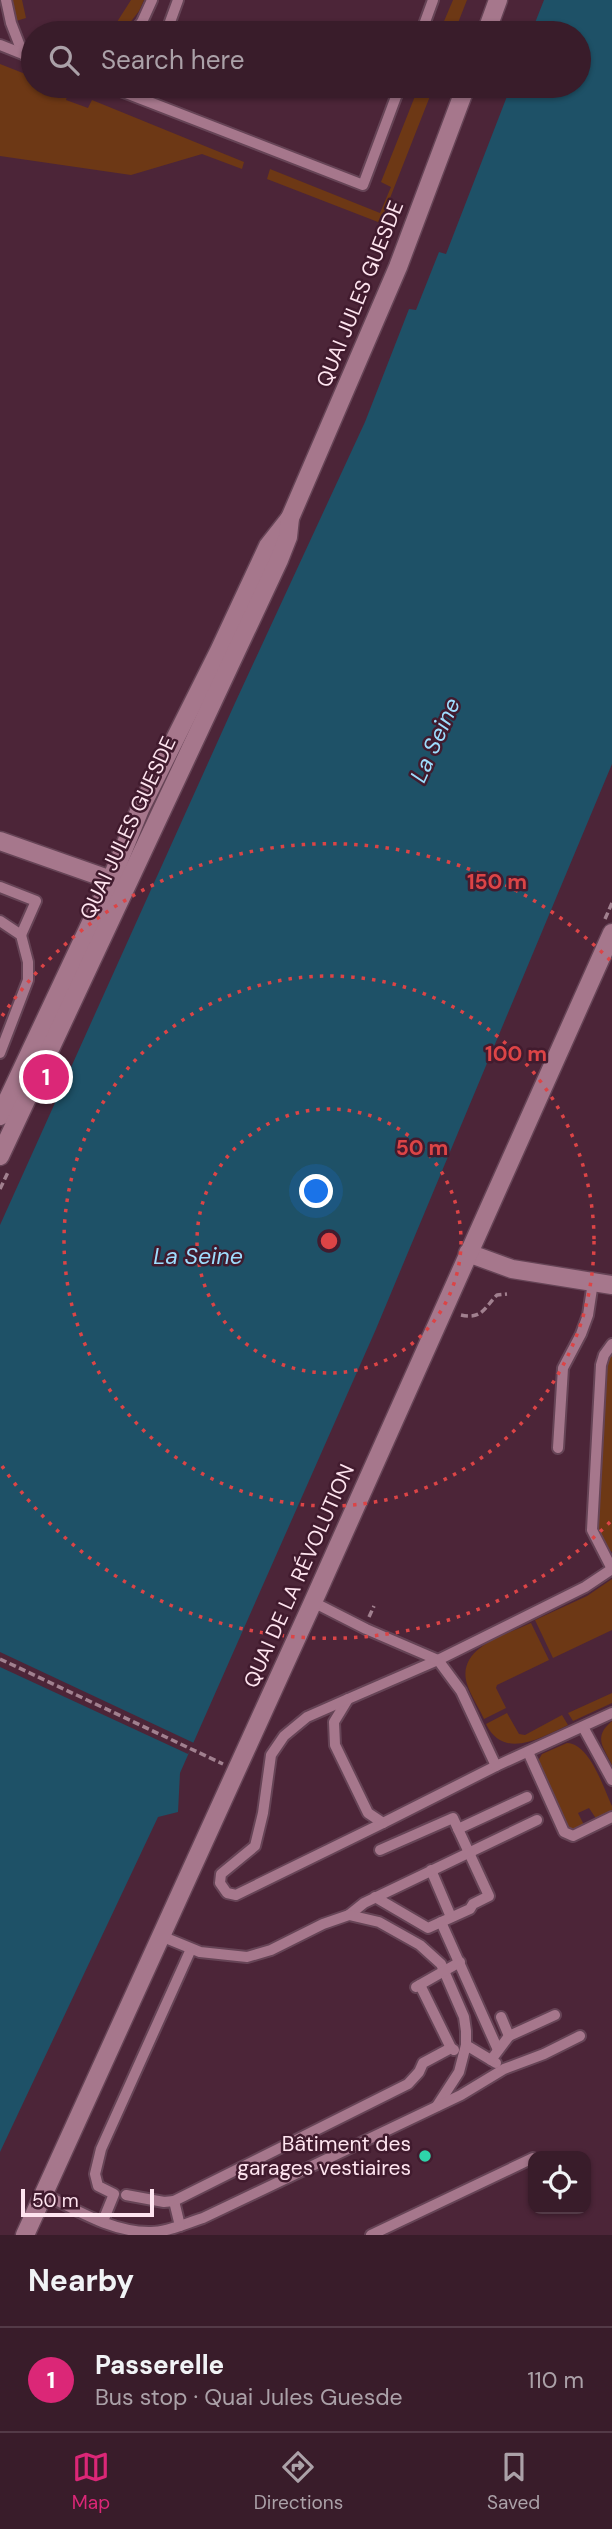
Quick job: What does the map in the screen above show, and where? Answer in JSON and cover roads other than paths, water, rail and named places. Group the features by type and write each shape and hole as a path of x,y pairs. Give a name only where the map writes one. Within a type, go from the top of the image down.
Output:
{"main road":[{"path":"490,21 498,0"},
{"name":"QUAI JULES GUESDE","path":"0,1156 117,884 140,809 268,546 290,518 398,267 461,98"},
{"path":"0,841 117,884"},
{"name":"QUAI JULES GUESDE","path":"0,1116 117,884"},
{"name":"QUAI DE LA RÉVOLUTION","path":"25,2235 313,1602 612,933"},
{"path":"468,1253 512,1269 612,1284"}],"lane":[{"path":"6,0 11,23 21,42"},
{"path":"142,21 152,0"},
{"path":"170,21 178,0"},
{"path":"425,21 433,0"},
{"path":"0,45 21,53"},
{"path":"141,98 363,185 396,98"},
{"path":"0,887 36,901 21,935 28,962 27,985 0,1053"},
{"path":"0,920 21,935"},
{"path":"558,1448 563,1368 588,1315 593,1282"},
{"path":"612,1344 601,1365 592,1530 612,1569 584,1587 438,1660 307,1717 284,1736 271,1755 263,1813 255,1846 220,1874 220,1884 227,1893 236,1895 496,1766 612,1713"},
{"path":"313,1602 366,1629 438,1660 461,1690 496,1766"},
{"path":"348,1699 334,1722 335,1745 368,1813 383,1823"},
{"path":"583,1727 612,1780"},
{"path":"528,1752 564,1832 573,1836 612,1817"},
{"path":"458,1829 527,1797"},
{"path":"375,1897 428,1928 470,1909 473,1904 489,1896 453,1818 380,1850"},
{"path":"161,1936 191,1950 247,1957 271,1950 323,1924 349,1915 375,1897 537,1820"},
{"path":"431,1871 460,1962 498,2050"},
{"path":"349,1915 379,1922 420,1945 444,1970 464,2017 465,2049 459,2072 437,2106"},
{"path":"103,2221 114,2194 98,2186 95,2174 102,2149 191,1950"},
{"path":"451,2048 418,1986 460,1962"},
{"path":"491,2060 509,2036 555,2015"},
{"path":"501,2017 509,2036"},
{"path":"44,2194 103,2221 133,2230 152,2232 180,2226 203,2218 461,2095 504,2069 544,2054 580,2036"},
{"path":"126,2195 163,2202 174,2201 408,2084 423,2063 451,2048 465,2049 504,2069"},
{"path":"371,2235 528,2160"},
{"path":"174,2201 180,2226"}],"water":[{"name":"La Seine","path":"544,0 612,0 612,764 376,1329 180,1773 178,1812 158,1817 0,2152 0,1225 365,422 409,309 416,310 439,252 446,254 506,98 591,98 591,21 536,21"}],"place":[{"name":"Passerelle","path":"46,1077"},
{"name":"Bâtiment des garages vestiaires","path":"425,2156"}]}
